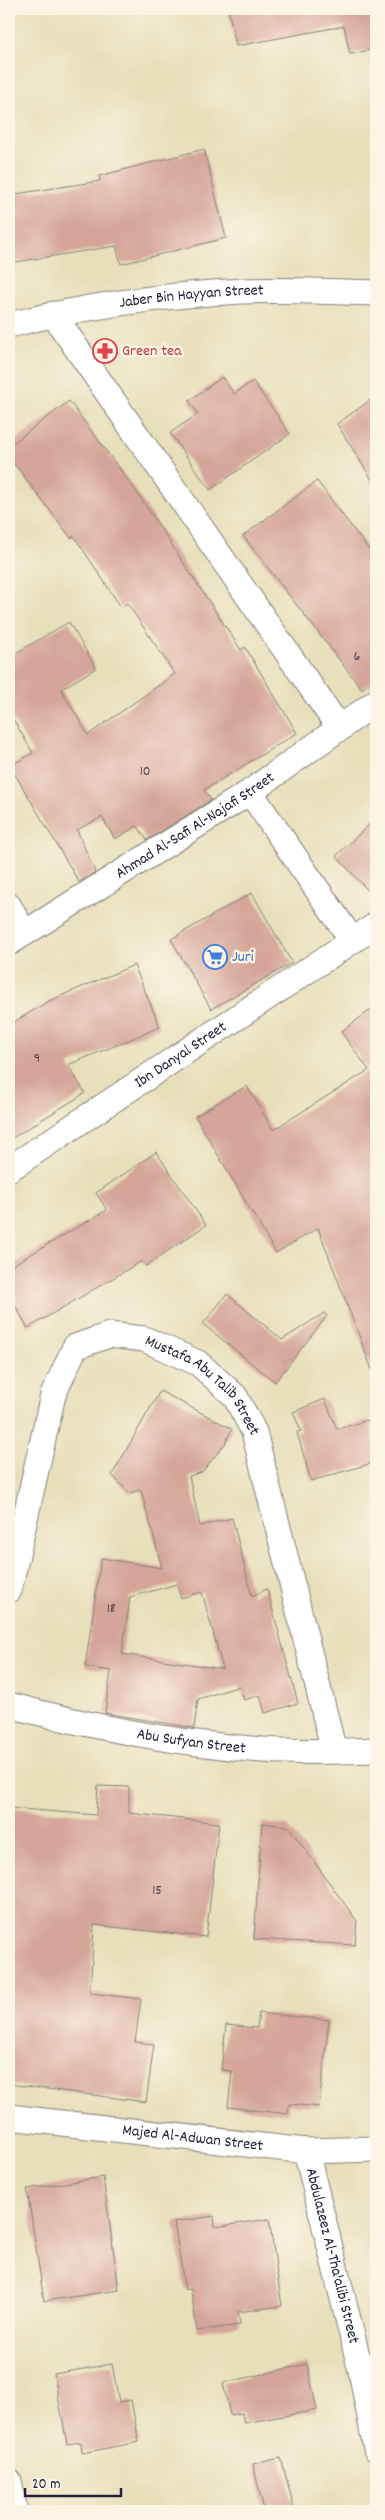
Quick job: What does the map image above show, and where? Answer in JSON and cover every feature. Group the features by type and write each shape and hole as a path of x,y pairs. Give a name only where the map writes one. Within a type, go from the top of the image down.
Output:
{"street":[{"name":"Jaber Bin Hayyan Street","path":"9,324 53,314 147,300 243,291 376,293"},
{"path":"53,314 340,729"},
{"name":"Ahmad Al-Safi Al-Najafi Street","path":"16,938 250,792 376,702"},
{"path":"250,792 352,940"},
{"path":"9,906 16,938"},
{"name":"Ibn Danyal Street","path":"9,1169 376,925"},
{"name":"Mustafa Abu Talib Street","path":"9,1590 53,1395 75,1348 109,1335 144,1339 198,1363 235,1396 254,1432 334,1751"},
{"name":"Abu Sufyan Street","path":"9,1705 52,1717 153,1736 252,1749 376,1750"},
{"name":"Majed Al-Adwan Street","path":"9,2117 306,2151 376,2149"},
{"name":"Abdulazeez Al-Tha'alibi Street","path":"306,2151 361,2371 376,2449"},
{"path":"9,2481 15,2511"}],"building":[{"path":"228,9 376,9 376,49 350,54 344,26 236,46"},
{"path":"204,149 226,238 121,264 116,246 9,263 9,195 100,181 99,176"},
{"path":"222,377 234,394 253,381 290,434 210,490 170,433 198,414 189,401"},
{"path":"376,396 376,486 337,424"},
{"path":"69,401 136,491 241,650 245,647 297,733 204,790 211,800 147,840 137,826 115,839 102,817 77,830 95,872 79,882 10,766 33,753 9,712 9,657 69,622 96,668 61,689 88,735 175,674 127,603 121,607 74,536 71,538 9,457 9,446"},
{"path":"317,481 376,559 376,678 362,689 243,536"},
{"path":"376,818 376,899 336,856"},
{"path":"252,893 292,963 211,1009 171,939"},
{"path":"134,965 160,1027 68,1065 85,1093 9,1140 9,1025 49,1001"},
{"path":"376,1006 376,1375 374,1375 318,1228 276,1253 195,1116 247,1086 273,1130 369,1070 341,1032"},
{"path":"156,1152 206,1225 146,1266 142,1261 28,1328 9,1295 9,1267 107,1210 96,1193"},
{"path":"227,1294 282,1340 324,1313 327,1316 275,1382 203,1324"},
{"path":"160,1391 232,1429 225,1444 202,1472 189,1476 200,1526 232,1518 252,1596 267,1589 298,1703 265,1713 260,1695 244,1700 240,1686 198,1699 194,1728 105,1713 111,1671 85,1667 101,1558 162,1568 141,1490 129,1493 112,1475","holes":["177,1584 181,1598 202,1592 223,1669 122,1654 130,1597"]},
{"path":"325,1399 337,1429 368,1420 376,1446 376,1462 311,1481 297,1432 301,1431 293,1412"},
{"path":"98,1786 129,1787 129,1813 219,1823 206,1937 94,1925 90,1993 141,1999 135,2042 154,2044 146,2102 9,2084 9,1808 96,1815"},
{"path":"262,1823 288,1826 357,1921 355,1945 254,1939"},
{"path":"259,2013 329,2020 319,2107 289,2104 288,2114 228,2107 232,2071 221,2070 226,2025 257,2028"},
{"path":"103,2177 119,2290 44,2301 27,2189"},
{"path":"214,2216 215,2227 269,2219 282,2306 238,2312 240,2325 197,2331 191,2289 185,2290 174,2222"},
{"path":"112,2364 119,2402 131,2400 139,2442 82,2453 81,2442 67,2444 54,2374"},
{"path":"307,2364 317,2410 244,2423 242,2413 230,2415 223,2383"},
{"path":"281,2458 295,2511 264,2511 253,2464"}],"place":[{"name":"Green tea","path":"105,351"},
{"name":"Juri","path":"215,957"}]}
